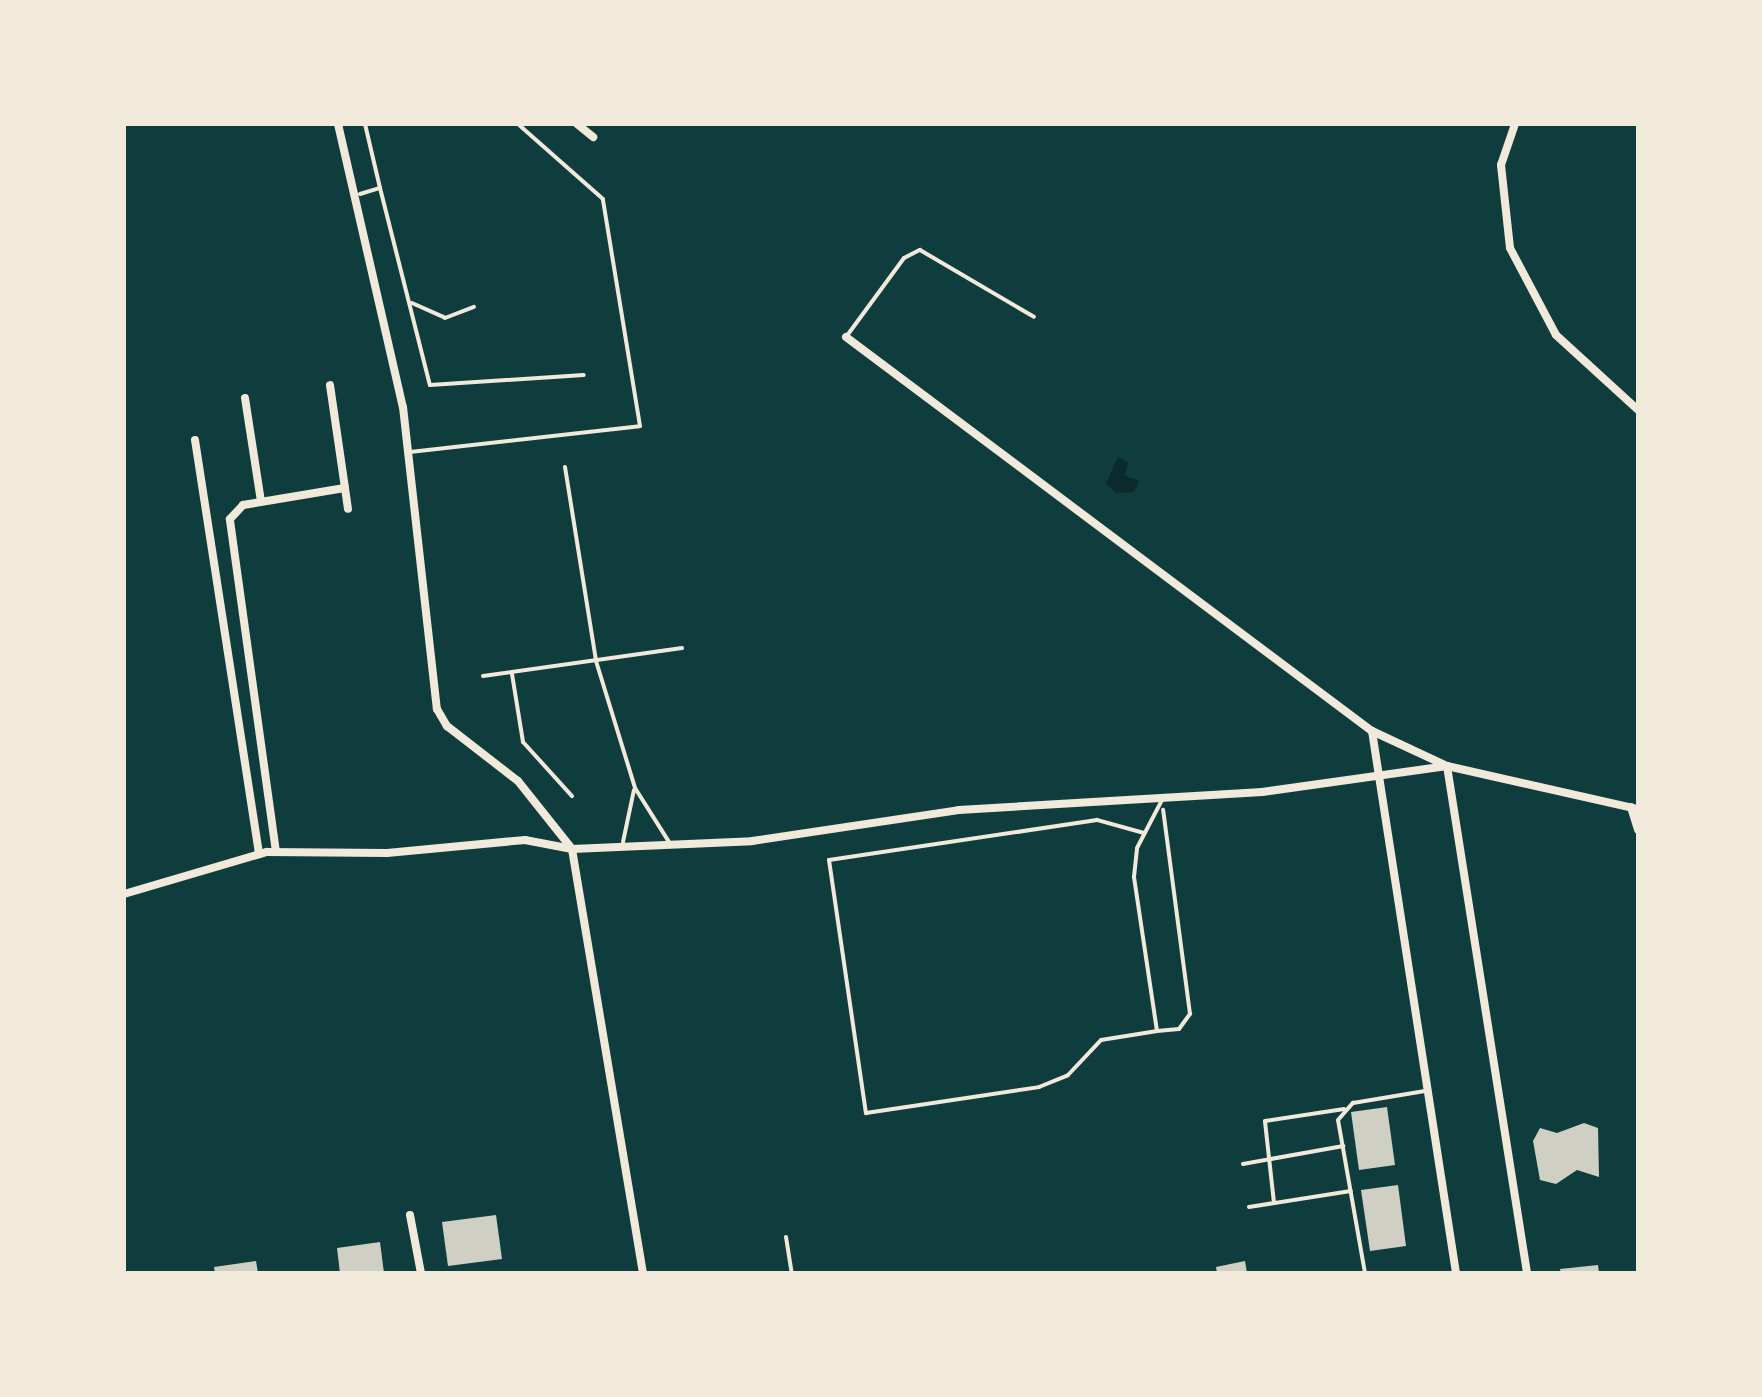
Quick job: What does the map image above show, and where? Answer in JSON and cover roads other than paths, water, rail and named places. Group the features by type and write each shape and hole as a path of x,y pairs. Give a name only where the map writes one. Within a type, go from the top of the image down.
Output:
{"street":[{"path":"338,124 360,194 410,452 437,709 447,726 518,781 572,849 643,1273"},
{"path":"577,124 593,137"},
{"path":"1515,124 1501,165 1510,248 1556,335 1638,410"},
{"path":"846,337 1372,731 1447,766 1634,808 1638,830"},
{"path":"330,385 348,509"},
{"path":"245,398 261,501"},
{"path":"195,440 259,854"},
{"path":"276,852 230,519 261,501 345,488"},
{"path":"1372,731 1425,1091 1456,1273"},
{"path":"124,894 259,854 276,852 387,853 525,840 572,849 623,842 766,840 937,812 1162,797 1381,776 1447,766"},
{"path":"1447,766 1527,1273"},
{"path":"410,1215 421,1273"}],"lane":[{"path":"365,124 430,385 584,375"},
{"path":"410,452 640,426 603,199 518,124"},
{"path":"360,194 380,188"},
{"path":"846,337 904,258 920,250 1034,317"},
{"path":"410,302 445,318 474,307"},
{"path":"565,467 596,661 635,788 669,842"},
{"path":"483,676 682,648"},
{"path":"512,673 523,742 572,796"},
{"path":"623,842 635,788"},
{"path":"1144,833 1083,822 837,855 825,870 866,1113 1039,1087 1068,1075 1101,1040 1179,1029 1190,1014 1162,797"},
{"path":"1157,1031 1134,877 1144,833 1163,810"},
{"path":"1274,1203 1263,1129 1271,1117 1344,1109 1425,1091"},
{"path":"1344,1109 1343,1146 1365,1273"},
{"path":"1243,1164 1343,1146"},
{"path":"1249,1207 1351,1191"},
{"path":"786,1237 792,1273"}],"water":[{"path":"1118,457 1129,463 1124,475 1139,481 1134,492 1116,493 1106,483"}]}
